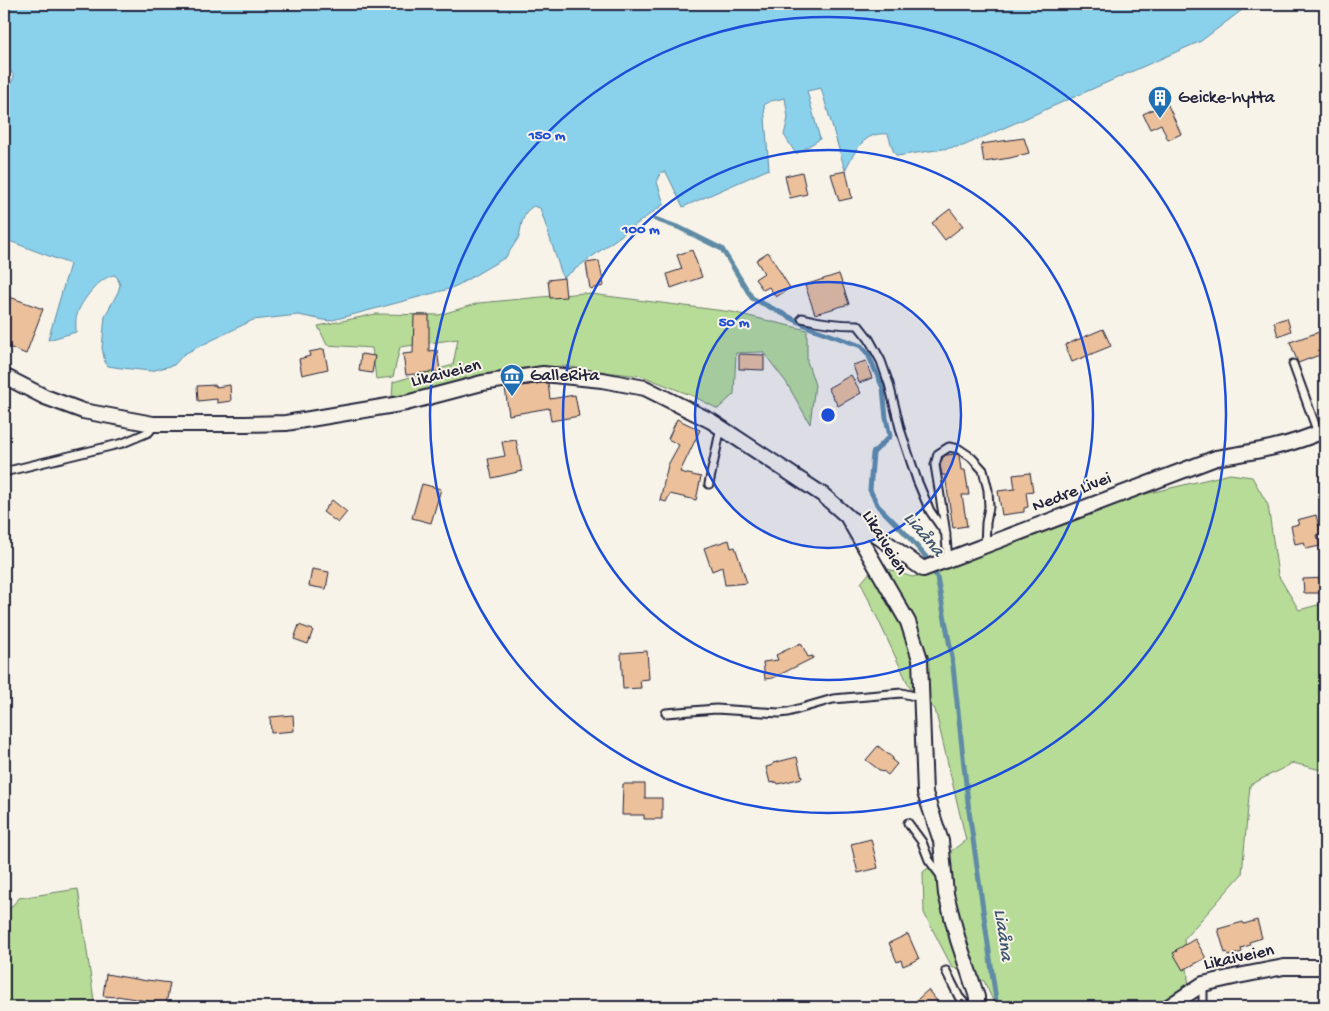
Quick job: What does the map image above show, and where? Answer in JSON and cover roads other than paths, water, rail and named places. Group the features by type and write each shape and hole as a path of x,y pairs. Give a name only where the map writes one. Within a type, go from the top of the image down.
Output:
{"street":[{"name":"Likaiveien","path":"4,376 45,397 82,411 153,424 246,424 286,423 406,403 482,383 544,374 602,380 645,388 721,427 823,494 847,516 908,622 920,659 925,793 941,841 946,894 958,940 977,997 977,1007"},
{"name":"Nedre Livei","path":"847,516 923,569 1216,458 1256,451 1322,434"},
{"name":"Likaiveien","path":"1168,1007 1203,984 1284,967 1325,968"}],"lane":[{"path":"802,318 838,325 858,325 869,339 881,361 889,384 901,432 917,480 930,512 946,534"},
{"path":"1293,364 1322,434"},
{"path":"4,472 123,443 148,432 153,424"},
{"path":"708,484 721,427"},
{"path":"948,560 946,534 935,465 938,454 949,447 959,449 971,457 983,470 988,490 989,507 985,546"},
{"path":"666,714 716,709 779,713 833,699 894,693 922,698"},
{"path":"908,823 922,842 929,860 945,881"},
{"path":"946,971 959,997 968,1007"},
{"path":"1203,984 1203,1007"}],"water":[{"path":"4,4 1250,4 1201,41 963,146 897,156 894,153 888,134 879,134 866,139 861,144 845,170 821,88 807,91 820,139 796,154 784,135 788,118 785,98 771,101 764,105 769,169 683,207 666,172 661,172 657,182 664,204 563,278 540,208 533,206 526,212 519,237 506,257 449,289 329,321 298,315 253,320 184,354 174,365 151,371 108,366 105,362 102,348 105,316 118,292 120,285 117,277 114,275 103,280 86,297 76,317 76,332 48,340 70,264 4,239 4,96 8,92 14,76 9,69 4,69"}],"waterway":[{"name":"Liaåna","path":"655,219 680,228 722,249 752,298 811,328 861,346 868,354 883,388 890,436 873,453 870,490 878,506 926,557 937,577 952,657 969,811 997,1007"}],"place":[{"name":"Geicke-hytta","path":"1160,119"},
{"name":"GalleRita","path":"512,397"}]}
